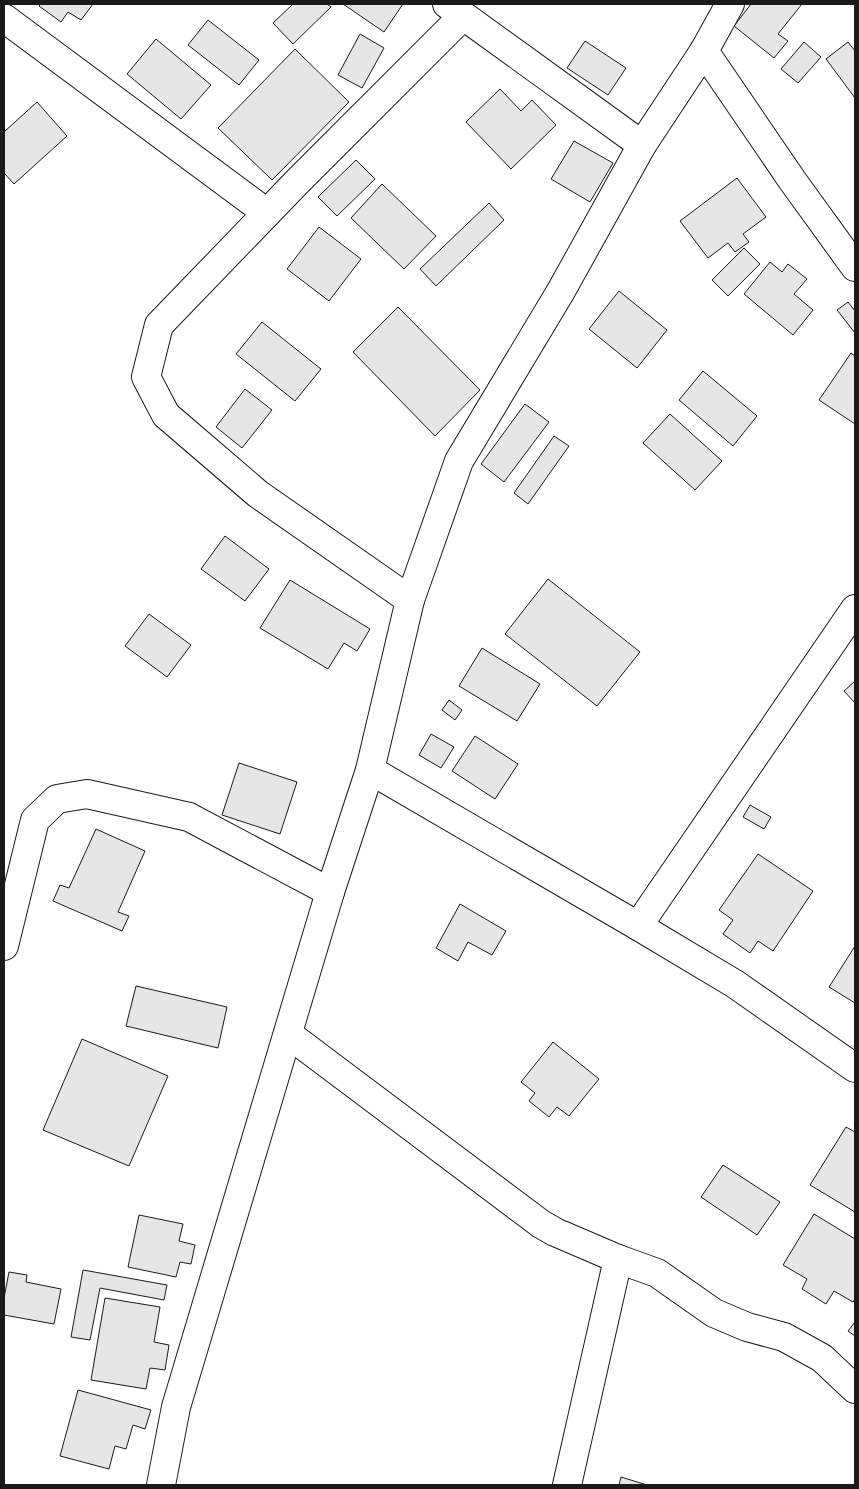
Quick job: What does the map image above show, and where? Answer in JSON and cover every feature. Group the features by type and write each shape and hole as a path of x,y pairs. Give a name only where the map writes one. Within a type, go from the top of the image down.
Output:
{"street":[{"path":"161,1485 176,1407 330,892 370,770 410,600 459,461 561,291 642,145 704,51 730,4"},
{"path":"410,600 258,494 166,415 146,377 159,325 267,213 455,10 642,145"},
{"path":"4,18 267,213"},
{"path":"704,51 792,180 855,267"},
{"path":"638,926 855,609"},
{"path":"370,770 735,984 855,1068"},
{"path":"4,946 35,820 57,799 87,794 189,817 330,892"},
{"path":"288,1034 541,1224 618,1260 657,1273 714,1313 747,1327 784,1337 822,1358 855,1389"},
{"path":"567,1485 618,1260"}],"building":[{"path":"41,4 93,4 81,20 68,12 61,22 39,6"},
{"path":"293,4 327,4 331,7 293,44 273,23"},
{"path":"343,4 403,4 384,32"},
{"path":"751,4 802,4 778,34 788,41 774,58 734,26"},
{"path":"208,20 259,60 239,85 188,45"},
{"path":"360,34 384,48 362,88 338,75"},
{"path":"156,39 211,85 181,119 127,74"},
{"path":"585,41 626,68 608,95 567,68"},
{"path":"804,42 821,57 798,83 781,69"},
{"path":"848,42 855,51 855,98 826,59"},
{"path":"295,49 349,102 272,180 218,128"},
{"path":"500,89 521,111 532,100 556,125 511,169 466,122"},
{"path":"37,102 67,136 14,184 4,173 4,132"},
{"path":"574,141 613,163 590,202 551,179"},
{"path":"356,160 375,179 337,216 318,197"},
{"path":"737,178 766,217 743,234 749,242 735,252 728,243 708,258 680,221"},
{"path":"382,184 436,236 404,269 351,218"},
{"path":"489,203 504,220 436,286 420,269"},
{"path":"319,227 361,259 329,301 287,269"},
{"path":"744,248 760,264 728,296 712,280"},
{"path":"770,262 782,272 788,264 807,279 794,294 813,310 793,335 744,294"},
{"path":"619,291 667,330 637,368 589,329"},
{"path":"848,302 855,311 855,333 837,310"},
{"path":"398,307 480,390 435,436 353,352"},
{"path":"262,322 321,369 295,401 236,354"},
{"path":"851,353 855,356 855,424 819,400"},
{"path":"703,371 757,416 733,446 679,400"},
{"path":"245,389 272,410 242,448 216,427"},
{"path":"525,404 549,422 504,482 481,464"},
{"path":"670,414 722,461 695,490 643,443"},
{"path":"554,436 569,446 528,504 514,493"},
{"path":"225,536 269,569 245,601 201,569"},
{"path":"548,579 640,652 597,706 505,634"},
{"path":"290,580 370,629 357,651 344,643 328,669 260,628"},
{"path":"149,614 191,645 167,677 125,646"},
{"path":"482,648 540,684 517,721 459,686"},
{"path":"855,681 855,703 844,691"},
{"path":"449,700 462,710 455,720 442,710"},
{"path":"431,734 454,747 441,768 419,755"},
{"path":"475,736 518,764 495,799 452,771"},
{"path":"239,763 297,782 280,834 222,815"},
{"path":"750,805 771,817 764,829 743,817"},
{"path":"96,829 145,851 118,912 129,916 122,931 53,901 60,885 69,888"},
{"path":"758,854 813,891 773,951 758,941 750,953 723,934 733,920 719,910"},
{"path":"460,904 506,931 492,955 468,942 458,961 436,948"},
{"path":"855,946 855,1003 829,987"},
{"path":"136,986 227,1007 218,1048 126,1026"},
{"path":"82,1039 168,1076 129,1166 43,1130"},
{"path":"553,1042 599,1079 569,1116 557,1107 549,1117 529,1101 535,1093 521,1082"},
{"path":"846,1127 855,1132 855,1212 810,1185"},
{"path":"723,1165 780,1202 757,1235 701,1197"},
{"path":"814,1214 855,1239 855,1299 853,1302 834,1291 826,1304 802,1289 807,1279 783,1265"},
{"path":"139,1215 183,1224 179,1241 195,1245 191,1264 180,1262 176,1277 128,1267"},
{"path":"83,1270 167,1285 164,1300 100,1288 90,1340 71,1337"},
{"path":"9,1272 27,1275 26,1282 61,1289 54,1324 4,1315 4,1298"},
{"path":"105,1298 160,1307 154,1342 169,1345 165,1370 150,1368 146,1389 91,1380"},
{"path":"855,1322 855,1336 848,1331"},
{"path":"78,1390 151,1410 145,1429 133,1425 126,1449 115,1446 109,1469 60,1456"},
{"path":"621,1477 647,1485 619,1485"}]}
